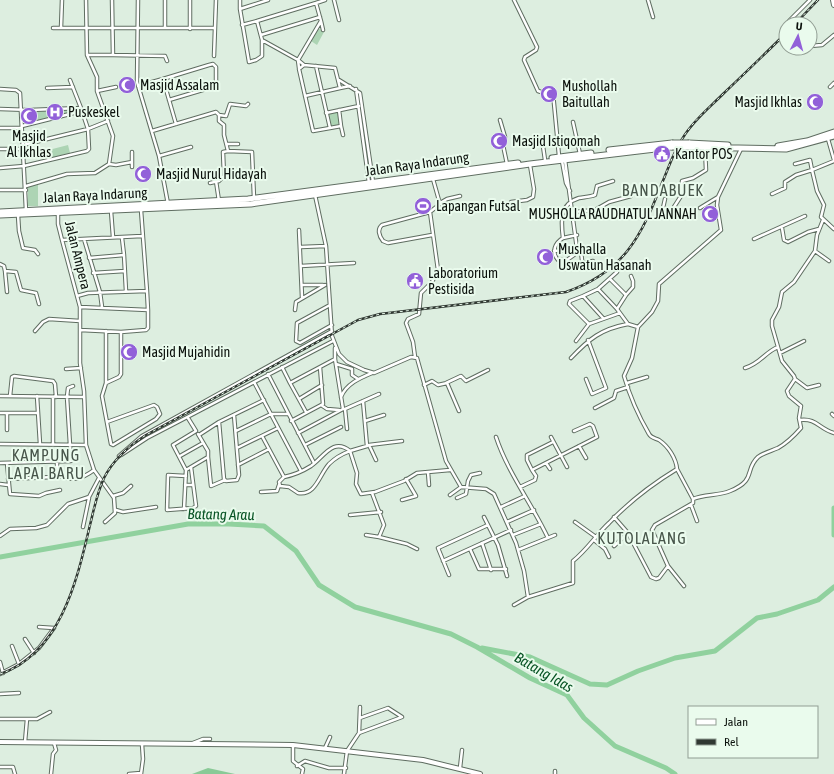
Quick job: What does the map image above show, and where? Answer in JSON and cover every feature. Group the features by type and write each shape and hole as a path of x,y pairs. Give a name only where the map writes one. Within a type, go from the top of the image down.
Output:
{"highway":[{"name":"Jalan Raya Indarung","path":"703,146 784,146 834,132"},
{"name":"Jalan Raya Indarung","path":"510,165 530,164 672,145 741,149 786,149 834,136"},
{"name":"Jalan Raya Indarung","path":"168,206 251,204 510,165 562,159 580,154 619,151"},
{"name":"Jalan Raya Indarung","path":"0,212 18,215 58,211 168,206 254,198 371,183 437,177"},
{"name":"Jalan Raya Indarung","path":"0,216 26,211 111,211 141,210 155,207"}],"street":[{"path":"61,28 62,0"},
{"path":"86,0 87,55 97,77 97,91 113,139 109,164"},
{"path":"112,0 113,56"},
{"path":"138,0 138,86 159,156 168,206"},
{"path":"165,0 165,28"},
{"path":"190,0 190,29"},
{"path":"214,56 216,0"},
{"path":"240,0 242,25 249,62 262,56 262,40 258,21"},
{"path":"240,9 268,0"},
{"path":"242,25 325,0"},
{"path":"334,0 339,20"},
{"path":"514,0 537,47 536,50 525,57 524,60 538,90 541,92 551,90 553,93 562,159 572,201 578,249 581,252 583,268"},
{"path":"649,0 653,17"},
{"path":"794,16 810,0"},
{"path":"833,0 834,5"},
{"path":"316,3 323,30"},
{"path":"261,35 321,19"},
{"path":"321,19 298,60 299,69 313,131 342,126"},
{"path":"53,28 215,28"},
{"path":"818,45 822,45 834,35"},
{"path":"262,40 298,60 304,65 335,68 340,88"},
{"path":"87,55 165,56 167,61"},
{"path":"138,86 213,64 216,67 216,86 170,100"},
{"path":"299,69 304,65"},
{"path":"316,66 330,128"},
{"path":"163,79 176,124"},
{"path":"0,168 24,166 87,152 90,146 88,129 70,80"},
{"path":"339,80 356,89 360,106 371,183"},
{"path":"830,87 834,83"},
{"path":"305,96 350,86"},
{"path":"47,88 73,87"},
{"path":"97,91 116,87"},
{"path":"0,89 19,91 26,186 26,211"},
{"path":"152,131 216,112 219,115 226,116 230,104 246,106 248,104"},
{"path":"326,113 360,106"},
{"path":"0,109 81,110"},
{"path":"0,128 22,127 81,110"},
{"path":"339,110 343,135"},
{"path":"219,115 219,121 224,125 228,151"},
{"path":"500,120 505,137 503,145 510,165"},
{"path":"23,145 88,129 108,121"},
{"path":"572,122 580,154"},
{"path":"772,194 785,188 785,182 789,179 834,161 828,138"},
{"path":"533,140 542,139 545,160"},
{"path":"227,144 238,144"},
{"path":"665,199 663,208 672,210 681,196 682,181 693,178 706,170 703,146"},
{"path":"159,156 190,147"},
{"path":"0,149 23,149"},
{"path":"698,521 691,505 693,499 677,469 677,464 670,451 659,440 649,435 644,423 634,407 624,376 632,358 638,327 657,304 658,288 663,281 721,230 718,197 741,149"},
{"path":"132,152 132,166"},
{"path":"210,183 216,182 225,175 223,152 252,152 254,198"},
{"path":"795,164 810,160 817,191 824,205 820,213 823,220 834,229"},
{"path":"26,186 67,174 95,173 109,164 116,165 132,162"},
{"path":"511,208 511,202 527,200 532,197 534,189 530,164"},
{"path":"437,177 440,204"},
{"path":"563,238 561,216 572,201 595,195 597,186 613,181"},
{"path":"216,182 219,201"},
{"path":"0,190 26,190"},
{"path":"315,195 326,246 328,265 326,285 330,305 333,341 341,357 347,362 374,373"},
{"path":"432,235 388,243 383,241 379,234 379,229 382,225 430,212 447,199 460,196"},
{"path":"574,212 595,210 609,202 632,196"},
{"path":"700,208 718,197"},
{"path":"80,330 121,332 147,330 148,310 141,210"},
{"name":"Jalan Ampera","path":"58,211 62,240 80,307 80,363 84,397 86,445 94,470 112,496 116,510"},
{"path":"111,211 112,237"},
{"path":"430,212 438,270 432,282 421,293 419,314 408,320 406,323 413,342 443,453 450,470 461,487"},
{"path":"18,215 19,232 23,248 35,250 38,254"},
{"path":"754,240 805,216"},
{"path":"819,385 807,388 795,379 794,375 783,363 772,323 779,307 781,295 797,278 804,265 815,251 817,235 823,220"},
{"path":"782,228 784,240 788,242 808,232 820,229"},
{"path":"299,230 301,247 302,297"},
{"path":"577,235 563,238 557,242 554,251 555,257 563,261 571,258 578,249"},
{"path":"62,240 142,236"},
{"path":"122,237 126,291"},
{"path":"84,239 93,273 100,292 102,307"},
{"path":"301,247 326,246"},
{"path":"554,251 578,249"},
{"path":"815,251 829,261"},
{"path":"89,258 124,255"},
{"path":"582,263 593,261"},
{"path":"301,266 354,263"},
{"path":"0,264 4,266 7,292"},
{"path":"5,271 16,272 21,290 36,293 39,304"},
{"path":"93,273 124,271"},
{"path":"589,324 569,304 570,301 598,289 617,272"},
{"path":"617,309 633,287 631,276"},
{"path":"610,279 626,295"},
{"path":"302,285 326,285"},
{"path":"295,310 294,303 302,297 326,285"},
{"path":"598,289 617,309 628,324"},
{"path":"77,296 100,292 147,291"},
{"path":"583,296 604,318"},
{"path":"330,305 297,323 296,341 300,343 332,325"},
{"name":"Jalan Ampera","path":"80,307 148,310"},
{"path":"576,341 589,324 620,313"},
{"path":"35,331 43,322 49,319 80,321"},
{"path":"571,358 588,340 600,332 628,324 638,327"},
{"path":"106,331 106,383 102,396 110,443 113,445 156,419 160,414 158,407 154,405 107,422"},
{"path":"332,331 142,436 119,456 147,438 188,418 268,374 333,341"},
{"path":"106,383 119,377 121,374 121,332"},
{"path":"586,378 592,394 606,388 588,340"},
{"path":"780,353 804,341"},
{"path":"335,347 335,359 347,429"},
{"path":"745,368 756,364 766,356 768,352 778,347"},
{"path":"341,398 343,392 358,379 416,357"},
{"path":"290,383 335,359"},
{"path":"336,364 352,369 352,375 358,379"},
{"path":"282,367 306,412"},
{"path":"291,421 324,403 320,367"},
{"path":"66,369 81,368"},
{"path":"424,385 432,381 438,385 462,376 466,381 488,370"},
{"path":"268,374 314,463"},
{"path":"10,396 12,377 14,376 53,381 55,384 53,445"},
{"path":"627,383 647,377"},
{"path":"693,499 704,495 726,493 744,484 748,479 756,459 789,440 801,428 801,406 789,396 787,391 795,379"},
{"path":"254,382 301,471"},
{"path":"446,383 458,411"},
{"path":"299,399 322,385"},
{"path":"0,463 71,461 68,388 73,386"},
{"path":"595,408 614,398 616,391 628,387"},
{"path":"321,405 328,409 339,410 379,394"},
{"path":"0,396 84,397"},
{"path":"37,396 40,444"},
{"path":"199,435 219,422 264,400"},
{"path":"363,401 368,446 376,460"},
{"path":"298,433 339,410"},
{"path":"0,412 37,413"},
{"path":"7,413 7,430"},
{"path":"236,431 271,414 288,414"},
{"path":"365,421 384,414"},
{"path":"188,418 208,451 211,486 225,480 238,479 234,415"},
{"path":"800,420 813,420 825,429 834,433"},
{"path":"219,422 225,480"},
{"path":"532,470 595,439 597,436 593,426 590,424 574,431"},
{"path":"304,445 341,427"},
{"path":"237,448 278,428"},
{"path":"184,509 186,470 180,456 174,448 174,444 196,431"},
{"path":"262,436 284,477"},
{"path":"496,437 506,463 534,510 548,538"},
{"path":"551,437 567,467"},
{"path":"279,485 289,487 298,493 306,493 315,486 331,462 338,456 368,446 402,441"},
{"path":"180,456 203,442"},
{"path":"520,487 535,480 536,476 527,460 527,455 553,442"},
{"path":"0,444 86,445"},
{"path":"261,492 277,491 280,481 284,477 301,471 314,463 323,454 343,445 350,451 357,470 356,484 360,492 372,493 417,473 450,470"},
{"path":"579,446 586,458"},
{"path":"238,465 269,449"},
{"path":"186,470 208,457"},
{"path":"57,462 57,475"},
{"path":"7,463 9,493 39,496 60,490"},
{"path":"546,463 550,468"},
{"path":"186,476 168,475 166,509 184,509 193,508 196,506 191,467"},
{"path":"514,605 528,597 573,582 572,564 584,553 595,538 614,518 677,469"},
{"path":"8,479 54,477 57,475 75,480 94,470"},
{"path":"428,472 429,485"},
{"path":"457,498 465,495 471,475 480,473"},
{"path":"83,527 89,497 99,478"},
{"path":"402,500 416,496 406,479"},
{"path":"0,484 8,485"},
{"path":"185,485 193,485"},
{"path":"112,496 122,493 131,486"},
{"path":"450,495 461,487 489,490 494,494 511,530 518,550 528,597"},
{"path":"372,493 381,512 384,526 379,537"},
{"path":"501,507 525,496"},
{"path":"0,536 10,529 47,526 68,504 89,497"},
{"path":"684,586 668,566 654,537 653,528 676,512 691,505"},
{"path":"105,522 116,510 123,512 156,507"},
{"path":"507,522 534,510"},
{"path":"350,515 381,512"},
{"path":"484,517 494,538 506,569 507,576"},
{"path":"614,518 628,533 651,577 656,579 659,578 668,566"},
{"path":"575,522 595,538 605,549 609,557"},
{"path":"513,535 541,524"},
{"path":"449,575 438,548 488,525"},
{"path":"443,561 511,530"},
{"path":"0,531 5,532"},
{"path":"614,546 628,533"},
{"path":"366,535 407,544 417,549"},
{"path":"518,550 555,535"},
{"path":"482,543 491,570"},
{"path":"470,549 479,569 506,569"},
{"path":"0,662 2,673 19,664 39,648 54,628 39,626"},
{"path":"25,639 34,652"},
{"path":"12,646 19,664"},
{"path":"0,694 20,693"},
{"path":"344,774 346,768 347,751 359,733 360,707"},
{"path":"359,733 402,717 388,708 360,718"},
{"path":"0,719 40,718 50,712"},
{"path":"25,742 28,719"},
{"path":"325,748 330,737"},
{"path":"191,744 203,739 210,739"},
{"path":"0,742 293,745 423,760 480,774"},
{"path":"52,774 53,754 56,750 54,743"},
{"path":"129,774 141,773 143,759 142,744"},
{"path":"293,745 292,761 302,769 302,774"},
{"path":"460,768 462,750"},
{"path":"297,766 303,761 329,768 346,768"},
{"path":"0,767 13,767 15,774"}],"green space":[{"path":"318,28 324,32 317,45 311,41"},
{"path":"80,109 82,113 22,123 21,112"},
{"path":"338,112 340,124 331,126 328,114"},
{"path":"68,145 70,153 42,160 41,152"},
{"path":"38,185 38,206 28,206 28,186"},
{"name":"Lapangan Futsal","path":"428,200 431,208 417,211 415,204"},
{"path":"208,768 235,774 192,774"}],"waterway":[{"path":"834,508 834,535"},
{"name":"Batang Arau","path":"0,557 188,524 264,526 296,551 319,585 355,607 451,634 477,647 530,678 567,695 584,718 615,746 666,768 675,774"},
{"name":"Batang Idas","path":"482,648 530,657 590,684 607,685 638,671 675,658 715,651 757,618 777,614 818,600 834,587"}],"railway":[{"path":"803,16 818,0"},
{"path":"0,674 21,664 38,650 52,632 72,591 104,478 117,459 134,444 146,435 358,320 380,314 566,292 586,284 603,274 628,250 638,236 674,153 688,130 702,114 778,41"}],"place":[{"name":"Masjid Assalam","path":"127,85"},
{"name":"Mushollah Baitullah","path":"549,94"},
{"name":"Masjid Ikhlas","path":"815,102"},
{"name":"Puskeskel","path":"55,112"},
{"name":"Masjid Al Ikhlas","path":"29,116"},
{"name":"Masjid Istiqomah","path":"499,141"},
{"name":"Kantor POS","path":"662,154"},
{"name":"Masjid Nurul Hidayah","path":"143,174"},
{"name":"Lapangan Futsal","path":"423,206"},
{"name":"MUSHOLLA RAUDHATUL JANNAH","path":"710,214"},
{"name":"Mushalla Uswatun Hasanah","path":"545,257"},
{"name":"Laboratorium Pestisida","path":"415,281"},
{"name":"Masjid Mujahidin","path":"129,352"}],"district":[{"name":"BANDABUEK","path":"663,190"},
{"name":"KAMPUNG LAPAI BARU","path":"46,464"},
{"name":"KUTOLALANG","path":"642,538"}]}
